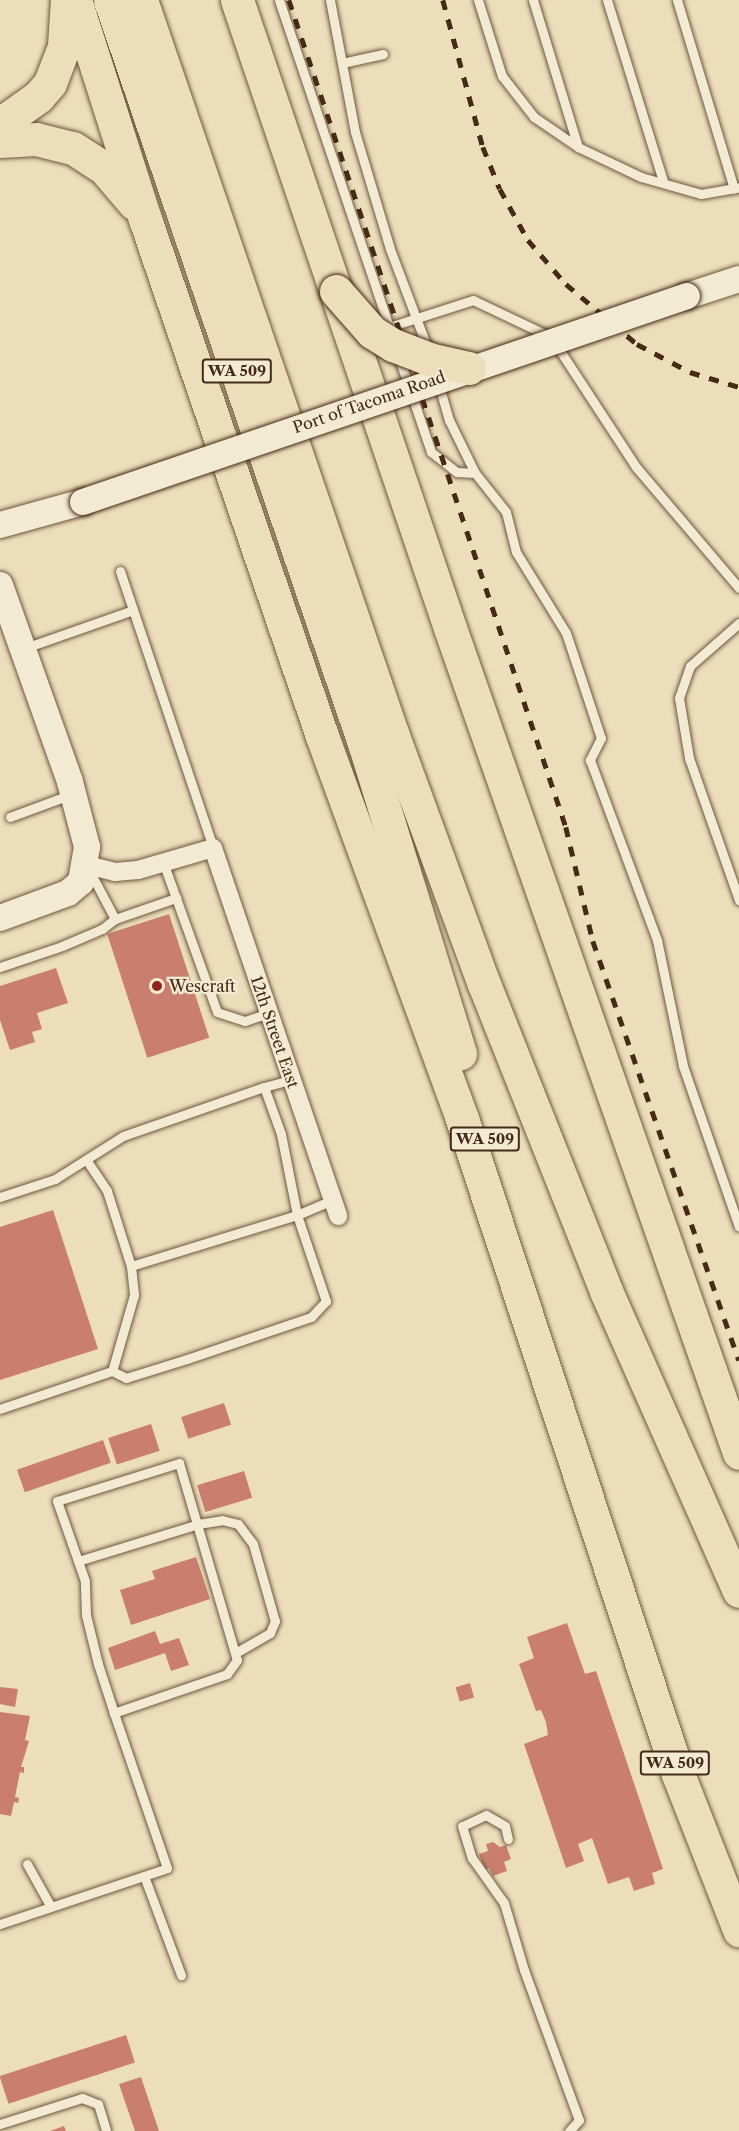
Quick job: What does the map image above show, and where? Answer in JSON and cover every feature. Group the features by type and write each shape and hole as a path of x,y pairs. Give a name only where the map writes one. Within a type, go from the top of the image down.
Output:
{"highway":[{"path":"0,124 30,104 50,83 64,46 67,0"},
{"path":"75,0 145,219 322,736 462,1119 602,1537"},
{"name":"WA 509","path":"110,0 364,743 602,1537 678,1774 739,1930"},
{"name":"WA 509","path":"141,0 392,733 484,984 606,1291 739,1591"},
{"path":"237,0 403,489 739,1453"},
{"path":"0,141 55,142 89,156 123,188 145,219"},
{"path":"336,291 372,332 393,345 429,359 469,368"}],"main road":[{"name":"Port of Tacoma Road","path":"0,525 83,502 469,368 730,282"},
{"path":"0,585 74,794 87,847 87,865 81,882 68,893 0,918"}],"street":[{"path":"87,865 116,872 213,848"},
{"name":"12th Street East","path":"213,848 335,1208"}],"lane":[{"path":"279,0 431,452 457,472 475,473"},
{"path":"330,0 355,132 387,239 420,318 449,420 475,473 506,512 516,552 566,633 601,738 590,760 657,940 683,1066 739,1227"},
{"path":"478,0 502,76 534,117 578,147 641,177 701,194 737,188 677,0"},
{"path":"533,0 578,147"},
{"path":"607,0 663,182"},
{"path":"342,63 383,54"},
{"path":"389,327 473,300 551,336 636,467 739,588"},
{"path":"120,571 213,848"},
{"path":"22,648 133,610"},
{"path":"739,623 690,666 679,698 689,758 739,900"},
{"path":"10,817 74,794"},
{"path":"163,862 217,1012 245,1021 268,1013"},
{"path":"87,865 115,919"},
{"path":"0,967 81,938 115,919 176,898"},
{"path":"0,1197 55,1179 87,1161 123,1136 264,1087 291,1080"},
{"path":"0,1409 112,1371 126,1378 311,1317 325,1307 297,1215 281,1134 264,1087"},
{"path":"87,1161 107,1191 131,1266 134,1295 112,1371"},
{"path":"131,1266 297,1215 335,1208"},
{"path":"0,1924 167,1868 114,1713 86,1615 85,1581 57,1501 179,1463 237,1652 233,1669 227,1674 114,1713"},
{"path":"78,1561 198,1524 222,1520 238,1524 246,1533 274,1609 270,1633 237,1652"},
{"path":"508,1839 505,1826 486,1815 462,1826 472,1858 504,1903 524,1970 579,2120 569,2131"},
{"path":"27,1864 51,1907"},
{"path":"144,1876 181,1975"},
{"path":"0,2124 82,2098 98,2104 106,2131"}],"building":[{"path":"169,914 209,1038 147,1058 107,934"},
{"path":"56,968 68,1003 37,1013 42,1029 32,1032 35,1042 10,1050 0,1020 0,986"},
{"path":"53,1210 98,1349 0,1380 0,1227"},
{"path":"224,1403 231,1425 188,1439 181,1417"},
{"path":"151,1424 160,1451 117,1465 108,1438"},
{"path":"103,1440 111,1463 25,1492 17,1470"},
{"path":"244,1471 252,1498 205,1512 197,1485"},
{"path":"196,1557 210,1599 131,1625 120,1590 155,1579 152,1571"},
{"path":"567,1623 585,1674 596,1671 663,1869 652,1873 655,1884 634,1891 629,1877 608,1884 592,1838 578,1844 584,1861 566,1868 524,1744 548,1735 546,1722 541,1710 536,1711 519,1664 534,1658 527,1637"},
{"path":"155,1631 160,1644 179,1638 189,1665 171,1671 165,1653 115,1670 108,1648"},
{"path":"470,1683 474,1697 460,1702 456,1687"},
{"path":"0,1687 18,1689 15,1707 0,1704"},
{"path":"0,1712 30,1716 25,1740 29,1741 21,1767 24,1767 24,1773 20,1772 15,1797 19,1798 18,1803 14,1802 11,1816 0,1814"},
{"path":"493,1842 500,1847 506,1845 511,1859 504,1862 507,1871 493,1876 489,1868 485,1870 479,1854 488,1851 486,1844"},
{"path":"126,2035 135,2063 8,2104 0,2076"},
{"path":"141,2077 159,2131 135,2131 119,2084"},
{"path":"64,2126 66,2131 50,2131"}],"railway":[{"path":"289,0 566,827 593,941 739,1360"},
{"path":"443,0 483,147 500,189 528,240 566,284 637,344 690,372 739,387"}],"place":[{"name":"Wescraft","path":"157,986"}]}
